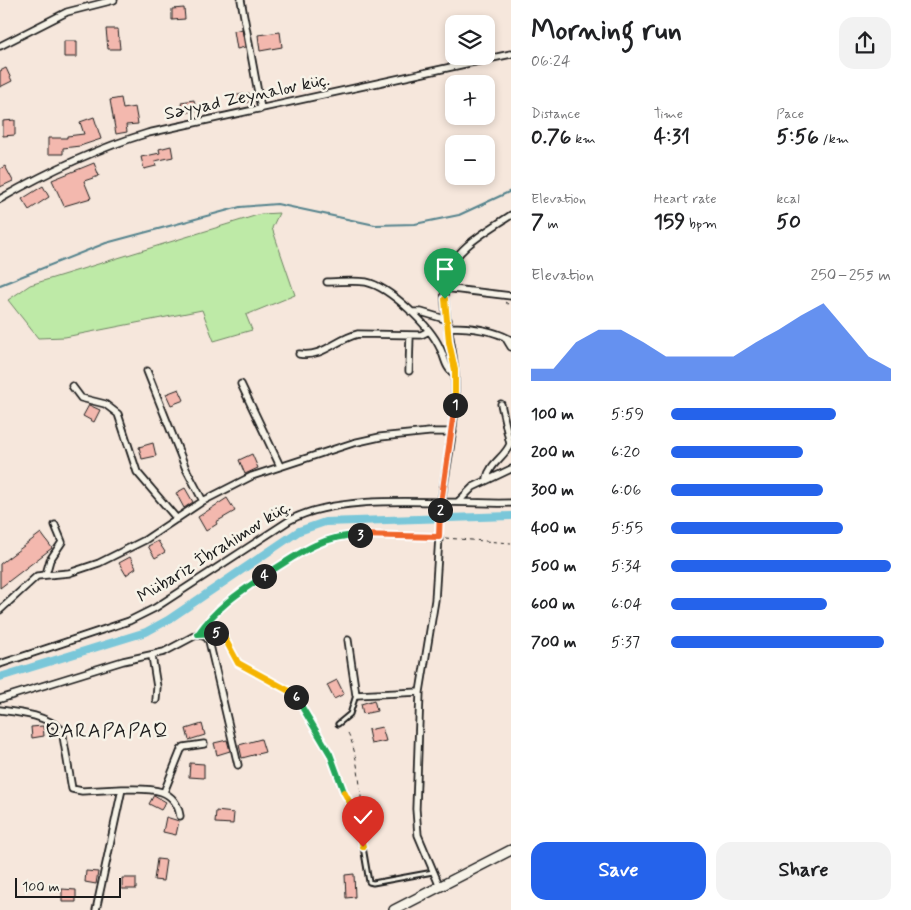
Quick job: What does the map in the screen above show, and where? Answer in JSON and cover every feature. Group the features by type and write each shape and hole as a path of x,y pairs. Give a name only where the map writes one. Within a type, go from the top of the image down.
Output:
{"main road":[{"path":"394,910 511,850"}],"street":[{"path":"0,46 67,12 114,0"},
{"path":"241,0 261,109"},
{"name":"Səyyad Zeynalov küç.","path":"0,200 66,164 121,141 511,54"},
{"path":"441,502 455,416 455,374 444,288 446,275 457,256 478,237 511,216"},
{"path":"327,282 355,281 372,284 384,290 411,312 429,331 440,346 450,370 455,374"},
{"path":"444,288 511,296"},
{"path":"411,312 421,312 448,324 472,328 508,339 511,347"},
{"path":"299,354 310,356 317,354 348,336 358,334 421,335 429,331"},
{"path":"409,371 410,335"},
{"path":"147,372 183,462 203,501"},
{"path":"241,384 280,466"},
{"path":"72,386 81,398 105,404 118,414 137,472 178,519"},
{"path":"488,478 491,468 508,450 510,444 500,404"},
{"path":"0,610 28,582 37,576 69,573 100,563 145,540 203,501 231,485 280,466 380,437 429,432 453,432"},
{"path":"458,502 469,491 488,478 511,469"},
{"name":"Mübariz İbrahimov küç.","path":"0,664 120,624 155,608 300,514 333,506 441,502 511,503"},
{"path":"46,574 50,560 62,542 55,526"},
{"path":"439,537 435,600 420,692 416,822 422,847 440,887"},
{"path":"0,698 123,661 152,656 198,634 206,637 208,642 238,765"},
{"path":"348,640 356,695 420,692"},
{"path":"152,656 157,687 156,700"},
{"path":"0,710 43,718 62,730 72,789 82,791 153,789 164,792 176,803 180,816"},
{"path":"164,792 180,750 184,747 204,744"},
{"path":"96,910 122,789"}],"lane":[{"path":"338,724 350,714 356,695"},
{"path":"363,847 369,882 374,884 433,872"}],"path":[{"path":"439,537 441,502"},
{"path":"198,634 209,618 232,597 314,544 349,535 439,537 511,543"},
{"path":"198,634 216,633 224,637 238,663 291,692 296,697 330,754 343,791 355,812 360,827 363,847"},
{"path":"348,733 353,746 362,807 360,827"}],"green space":[{"path":"279,213 272,228 295,295 246,315 252,330 214,341 202,310 65,337 38,338 8,300 30,285 261,214"}],"building":[{"path":"184,8 185,19 172,20 172,9"},
{"path":"106,29 118,29 120,49 108,49"},
{"path":"242,29 245,47 237,49 234,31"},
{"path":"280,32 282,47 260,51 258,35"},
{"path":"64,41 77,41 77,57 64,57"},
{"path":"6,68 12,81 0,87 0,71"},
{"path":"249,93 250,102 234,105 233,96"},
{"path":"121,98 123,109 135,107 138,124 126,125 127,132 116,134 110,100"},
{"path":"194,100 196,111 183,113 181,102"},
{"path":"94,117 101,139 80,146 63,148 63,154 48,154 48,138 67,138 67,136 84,134 80,122"},
{"path":"15,120 15,135 3,136 3,121"},
{"path":"171,146 173,157 155,161 156,166 144,169 141,157 160,153 159,149"},
{"path":"94,163 99,176 84,181 91,198 64,206 52,180"},
{"path":"5,166 13,181 0,187 0,169"},
{"path":"43,186 49,197 29,210 22,199"},
{"path":"179,389 184,400 171,405 166,394"},
{"path":"89,405 100,410 94,422 83,416"},
{"path":"153,443 156,456 142,459 139,447"},
{"path":"252,454 258,468 245,474 239,460"},
{"path":"185,488 193,502 184,508 176,493"},
{"path":"227,498 235,511 216,522 217,524 206,531 198,517"},
{"path":"41,533 52,548 0,588 0,564"},
{"path":"158,541 165,552 155,558 148,546"},
{"path":"130,557 136,568 126,575 119,563"},
{"path":"337,680 344,694 334,699 327,685"},
{"path":"374,700 377,711 363,714 361,704"},
{"path":"202,724 205,735 189,740 186,729"},
{"path":"43,726 44,736 32,738 31,727"},
{"path":"382,727 386,741 371,744 368,730"},
{"path":"261,739 265,752 242,758 239,745"},
{"path":"227,740 230,751 217,755 214,743"},
{"path":"190,763 204,764 204,778 189,777"},
{"path":"154,795 166,802 161,810 149,804"},
{"path":"216,811 234,813 233,824 215,823"},
{"path":"166,817 179,821 176,835 163,832"},
{"path":"157,859 166,860 163,881 154,880"},
{"path":"86,871 98,872 96,884 85,882"},
{"path":"354,874 355,897 346,898 345,875"},
{"path":"122,878 136,878 136,889 122,889"},
{"path":"62,889 76,890 76,902 62,902"}],"waterway":[{"path":"0,285 106,243 240,207 277,204 375,225 415,224 459,215 511,191"},
{"path":"0,677 146,632 168,620 299,531 325,522 511,516"}],"district":[{"name":"QARAPAPAQ","path":"107,731"}],"route":[{"path":"363,847 360,827 355,812 343,791 330,754 296,697 291,692 238,663 224,637 208,632 198,634 209,618 232,597 314,544 349,535 439,537 441,502 455,416 455,370 449,342 448,314 445,299"}]}
